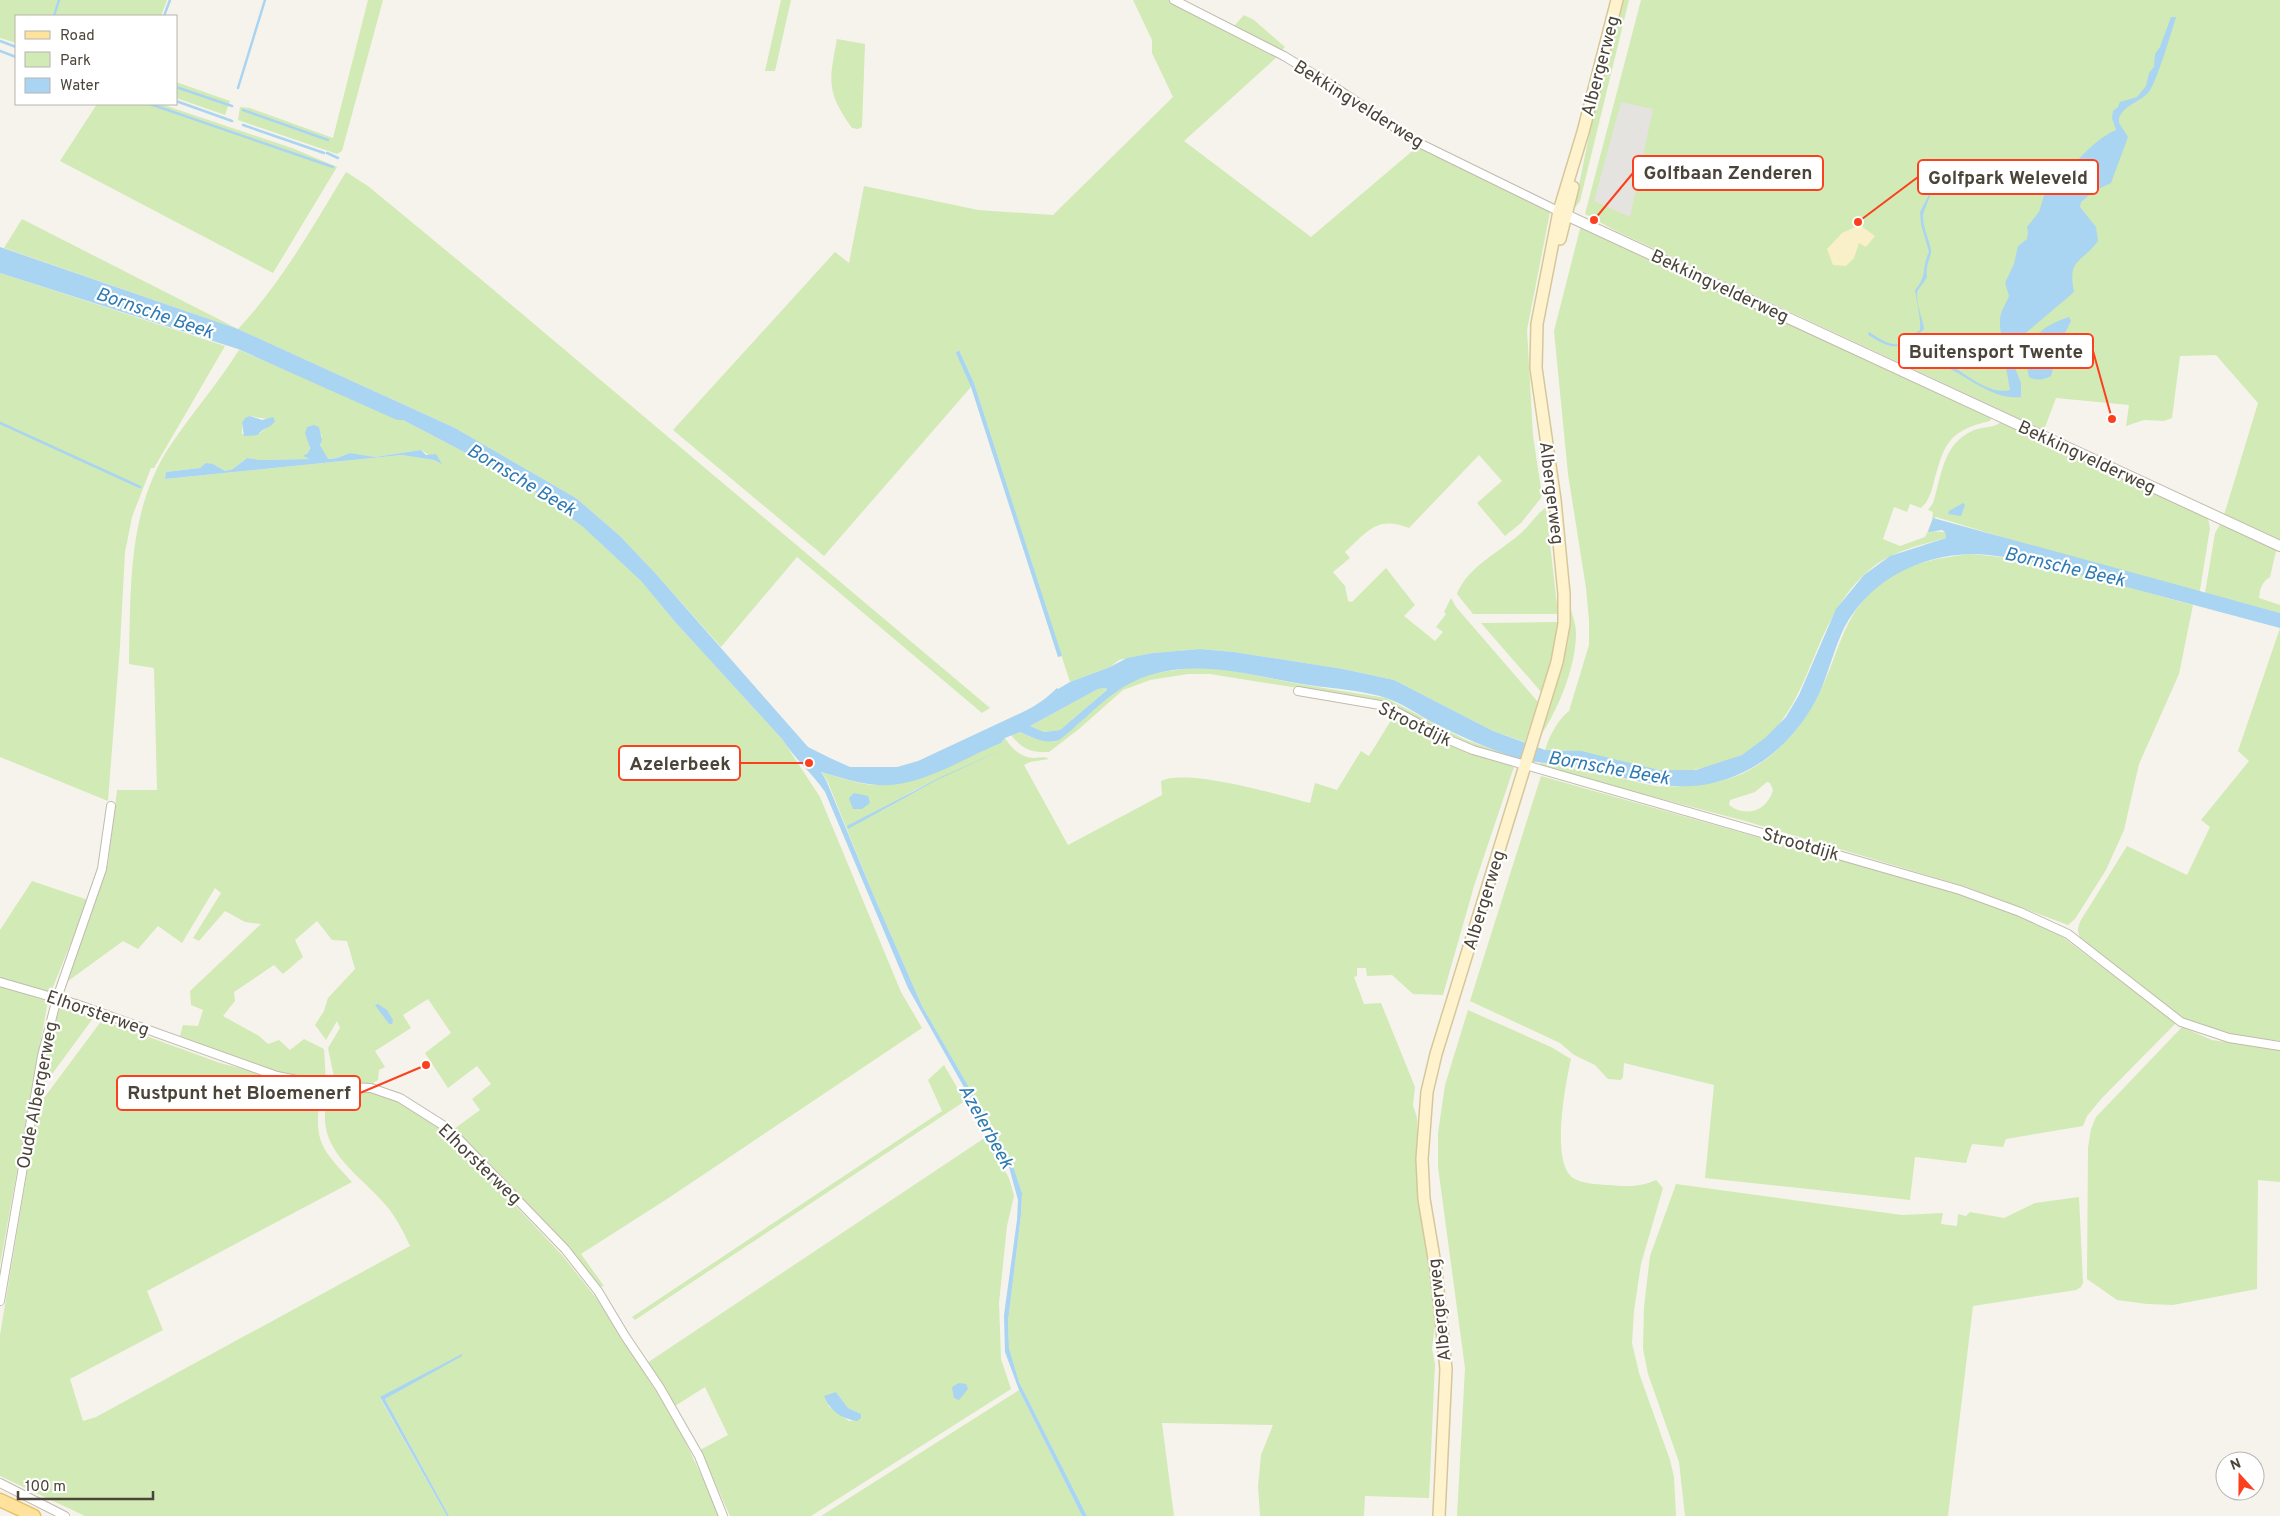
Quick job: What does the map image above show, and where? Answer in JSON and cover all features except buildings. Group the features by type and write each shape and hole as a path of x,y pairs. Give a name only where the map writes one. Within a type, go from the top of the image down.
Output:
{"main road":[{"name":"Albergerweg","path":"1439,1516 1446,1369 1436,1270 1424,1199 1424,1117 1427,1092 1439,1045 1557,662 1564,624 1564,594 1555,500 1536,368 1537,324 1562,213 1617,0"},
{"path":"0,1500 34,1516"},
{"path":"0,1509 15,1516"}],"street":[{"name":"Bekkingvelderweg","path":"1174,0 1284,56 1416,141 1562,213 2280,546"},
{"name":"Strootdijk","path":"1298,691 1386,706 1460,746 1960,890 2020,912 2068,934 2181,1022 2230,1038 2280,1046"},
{"name":"Oude Albergerweg","path":"0,1301 42,1056 57,998 102,869 106,853 110,806"},
{"name":"Elhorsterweg","path":"0,982 57,998 277,1076 326,1086 371,1088 393,1095 449,1129 564,1249 598,1290 625,1336 660,1388 700,1456 723,1516"},
{"path":"0,1483 65,1516"}],"green space":[{"path":"0,0 167,0 161,15 15,15 15,43 0,38"},
{"path":"368,0 383,0 342,151 337,154 238,120 240,107 250,108 333,138"},
{"path":"781,0 791,0 775,71 765,71"},
{"path":"1133,0 1169,0 1178,7 1278,56 1184,141 1311,237 1417,147 1550,212 1527,330 1533,436 1541,498 1521,523 1505,536 1477,503 1502,481 1479,455 1409,528 1389,523 1366,532 1345,552 1350,558 1333,572 1345,586 1348,601 1352,602 1386,568 1415,605 1404,616 1435,641 1443,632 1436,627 1446,614 1444,612 1451,598 1456,607 1538,702 1525,742 1493,731 1394,680 1343,669 1234,652 1200,649 1153,653 1119,660 1110,667 1070,682 974,383 959,350 957,353 971,387 824,556 673,430 835,252 849,263 864,186 978,210 1053,215 1173,97 1152,53 1152,40"},
{"path":"1624,0 1629,0 1580,201 1574,209 1597,97"},
{"path":"1641,0 2280,0 2280,540 2224,515 2258,403 2216,355 2180,356 2172,418 2164,421 2144,420 2126,426 2129,405 2056,398 2044,430 1616,231 1585,214"},
{"path":"1244,15 1254,20 1285,47 1282,50 1234,26"},
{"path":"837,39 865,44 862,127 858,129 852,128 834,95 831,76"},
{"path":"178,83 230,101 225,115 178,99"},
{"path":"96,105 164,105 292,148 337,167 273,273 60,161"},
{"path":"346,172 368,186 477,276 990,708 982,713 797,557 721,647 620,536 576,498 455,428 238,329 283,273"},
{"path":"22,219 238,329 4,248"},
{"path":"1581,225 1992,417 1990,421 1964,430 1949,442 1940,460 1926,503 1921,508 1910,504 1907,512 1894,507 1883,539 1900,546 1925,537 1928,531 1945,532 1946,538 1898,553 1873,567 1848,593 1830,622 1803,684 1788,712 1767,737 1738,757 1698,769 1660,770 1584,753 1565,750 1545,750 1554,729 1569,711 1589,645 1586,588 1568,474 1554,331"},
{"path":"0,273 225,346 154,468 151,468 132,517 125,552 108,801 0,757"},
{"path":"239,350 403,420 487,464 540,495 583,527 641,581 676,623 782,739 820,797 901,992 922,1028 667,1199 581,1254 604,1286 599,1287 529,1206 454,1129 480,1110 472,1099 491,1084 477,1066 448,1088 425,1053 451,1033 428,999 403,1015 411,1028 375,1051 385,1067 379,1070 378,1080 371,1084 335,1082 328,1048 340,1028 337,1021 326,1040 315,1025 324,1011 328,998 355,969 347,941 332,940 317,921 295,940 303,957 283,974 274,965 234,992 235,1001 223,1016 259,1036 268,1044 279,1040 290,1050 304,1039 324,1049 326,1082 270,1070 180,1036 183,1025 198,1026 203,1010 191,1005 190,991 261,924 245,922 225,911 199,941 193,938 221,893 215,888 182,943 158,926 138,949 123,941 64,984 108,864 117,790 157,790 154,668 129,664 131,581 138,526 155,474 168,449","holes":["250,416 267,419 266,428 258,435 242,434 242,423","322,434 320,445 327,459 337,458 350,453 375,457 421,450 441,463 434,460 402,455 165,479 166,472 200,468 213,464 225,471 233,469 247,458 261,460 310,459 308,457 310,443"]},
{"path":"2001,422 2208,518 2210,528 2199,592 2038,548 1936,517 1932,520 1933,512 1928,510 1933,503 1945,462 1955,444 1972,431 1994,426"},
{"path":"1545,508 1558,614 1473,614 1457,594 1462,584 1476,568 1513,540"},
{"path":"2221,523 2280,548 2280,552 2276,551 2270,577 2262,586 2259,598 2280,605 2280,613 2205,593 2215,533"},
{"path":"1970,554 2027,561 2055,567 2193,605 2179,674 2139,764 2124,830 2106,870 2075,919 2068,925 1967,887 1745,821 1541,767 1540,763 1570,764 1644,784 1668,787 1716,782 1749,770 1777,750 1801,724 1826,679 1848,623 1856,610 1878,585 1899,571 1910,567 1934,560","holes":["1767,782 1770,783 1773,790 1766,803 1761,807 1749,812 1729,805 1730,800 1755,792"]},
{"path":"1570,606 1576,633 1573,661 1558,704 1537,741 1568,642"},
{"path":"1558,622 1553,654 1542,693 1481,623"},
{"path":"2280,628 2280,1041 2227,1034 2190,1022 2173,1012 2083,944 2078,929 2079,923 2127,846 2187,875 2210,827 2201,820 2249,761 2238,751"},
{"path":"1191,668 1225,669 1293,683 1386,698 1466,740 1520,759 1513,759 1462,744 1379,701 1210,674 1188,674 1150,680 1123,690 1079,729 1049,752 1037,752 1027,749 1019,744 1011,735 1020,732 1030,737 1054,742 1100,702 1125,685 1152,674"},
{"path":"1106,688 1107,690 1060,730 1044,732 1030,726 1098,689"},
{"path":"1388,710 1471,753 1514,767 1474,886 1443,995 1413,994 1392,975 1367,976 1366,968 1357,968 1357,976 1354,977 1364,1004 1381,1003 1415,1087 1413,1105 1417,1118 1417,1181 1437,1308 1432,1349 1435,1364 1429,1498 1365,1496 1364,1516 1260,1516 1258,1486 1261,1455 1273,1425 1162,1423 1174,1516 1087,1516 1019,1382 1009,1348 1008,1321 1022,1193 1011,1160 922,1006 873,894 827,780 821,772 866,784 897,784 942,769 1001,743 1005,738 1013,749 1029,758 1044,757 1049,759 1030,762 1024,765 1068,845 1162,795 1161,781 1174,778 1212,780 1234,784 1310,803 1315,783 1337,790 1361,751 1369,756 1390,722","holes":["1002,750 939,779 849,828 847,827 917,789"]},
{"path":"1541,776 1976,899 2052,929 2176,1023 2102,1098 2087,1116 2083,1126 2006,1139 2003,1147 1972,1144 1966,1163 1915,1157 1910,1200 1705,1178 1714,1085 1624,1063 1621,1080 1608,1079 1595,1065 1574,1055 1560,1043 1470,1001"},
{"path":"32,881 88,900 51,992 0,979 0,930"},
{"path":"0,986 48,1001 0,1265"},
{"path":"60,1003 92,1014 94,1017 44,1085 57,1008"},
{"path":"1468,1010 1551,1047 1571,1059 1563,1103 1561,1139 1562,1156 1566,1169 1573,1178 1590,1183 1625,1186 1644,1184 1656,1180 1663,1188 1641,1264 1634,1311 1632,1343 1639,1373 1670,1460 1674,1477 1676,1516 1457,1516 1465,1368 1438,1167 1438,1133 1445,1085"},
{"path":"102,1020 220,1063 321,1089 318,1119 321,1140 331,1159 352,1182 147,1291 163,1330 70,1379 83,1421 96,1417 410,1246 401,1227 389,1209 347,1166 338,1154 330,1142 326,1128 325,1107 329,1090 368,1091 402,1102 451,1138 562,1255 597,1299 654,1388 682,1435 721,1516 449,1516 385,1399 462,1355 380,1398 447,1516 85,1516 0,1476 0,1335 38,1106"},
{"path":"2182,1027 2212,1040 2280,1050 2280,1182 2258,1180 2257,1289 2173,1305 2117,1300 2087,1279 2088,1148 2091,1129 2096,1117"},
{"path":"944,1065 965,1101 635,1320 632,1317 942,1111 928,1080"},
{"path":"986,1137 1009,1178 1014,1196 1007,1226 999,1303 1001,1359 1011,1389 811,1516 730,1516 700,1450 728,1435 705,1387 675,1406 647,1363","holes":["836,1392 848,1408 861,1414 856,1420 849,1421 828,1406"]},
{"path":"1676,1184 1902,1215 1943,1213 1941,1224 1957,1226 1958,1214 1966,1216 1970,1212 2004,1218 2035,1203 2079,1197 2083,1283 2081,1287 2076,1290 1973,1306 1948,1516 1685,1516 1679,1462 1648,1374 1643,1349 1644,1307 1650,1256"},
{"path":"1019,1390 1082,1516 821,1516"}],"sand":[{"path":"1860,225 1875,236 1866,247 1859,243 1854,258 1846,266 1833,265 1827,249 1842,233"}],"shaded area":[{"path":"1621,102 1653,109 1630,217 1594,201"}],"water":[{"path":"2171,17 2176,17 2164,57 2151,88 2148,93 2124,110 2119,118 2119,123 2128,137 2111,183 2094,191 2081,202 2080,207 2096,227 2098,241 2074,267 2072,281 2074,292 2021,337 2014,350 2007,351 2000,326 2003,309 2009,296 2005,283 2014,264 2018,246 2027,239 2027,227 2039,212 2047,186 2057,180 2097,142 2116,130 2112,118 2113,111 2120,102 2137,97 2146,86 2149,73 2154,67 2155,54 2160,47"},
{"path":"1935,183 1923,216 1931,253 1927,277 1917,294 1924,329 1914,339 1915,346 1912,348 1888,345 1868,335 1869,332 1887,342 1897,344 1907,341 1920,330 1915,290 1922,280 1929,252 1921,224 1920,212"},
{"name":"Bornsche Beek","path":"0,247 238,329 455,428 576,498 620,536 656,574 808,747 850,767 897,767 918,761 1025,711 1042,701 1057,688 1110,667 1127,658 1153,653 1200,649 1234,652 1343,669 1394,680 1493,731 1545,750 1581,751 1659,770 1696,770 1742,755 1765,738 1786,717 1799,695 1836,609 1864,575 1890,556 1946,538 1945,532 1942,530 1928,531 1933,518 2280,613 2280,628 2037,563 2004,557 1970,554 1931,560 1913,566 1881,584 1854,611 1837,644 1820,692 1812,707 1793,733 1770,756 1757,765 1727,779 1708,784 1672,786 1654,784 1574,765 1529,761 1475,742 1386,698 1368,693 1210,669 1170,671 1141,678 1123,687 1108,698 1059,740 1044,741 1020,732 941,771 910,782 878,785 849,780 821,772 922,1006 1011,1160 1022,1193 1008,1321 1009,1348 1019,1382 1087,1516 1082,1516 1019,1390 1005,1352 1004,1315 1018,1200 1009,1167 908,988 825,792 782,739 676,623 641,581 583,527 540,495 487,464 403,420 397,420 238,349 0,273","holes":["1106,688 1107,690 1060,730 1044,732 1030,726 1098,689"]},
{"path":"2069,317 2071,321 2062,339 2051,376 2040,379 2029,377 2027,355 2034,338 2049,326"},
{"path":"959,350 974,383 1062,656 1058,657 971,387 956,353"},
{"path":"1919,350 1946,362 1980,384 1995,390 2010,390 2006,367 2013,363 2021,383 2021,397 2003,396 1985,389 1952,370 1915,354"},
{"path":"250,416 262,420 273,417 275,421 258,435 244,436 242,423 245,418"},
{"path":"314,425 319,427 322,440 320,445 328,459 350,453 375,457 421,450 426,455 436,454 442,464 434,460 402,455 165,479 166,472 200,468 206,463 213,464 225,471 233,469 247,458 261,460 310,459 303,456 308,453 310,448 305,433 307,427"},
{"path":"1963,503 1965,505 1961,516 1948,514 1949,511"},
{"path":"1002,750 939,779 848,829 847,826 941,777"},
{"path":"854,793 868,796 870,803 862,809 853,809 849,798"},
{"path":"378,1004 387,1010 393,1020 392,1024 389,1024 375,1005"},
{"path":"462,1354 462,1356 385,1399 449,1516 447,1516 380,1397"},
{"path":"959,1383 966,1384 968,1389 959,1400 954,1398 952,1387"},
{"path":"836,1392 848,1408 861,1414 861,1418 857,1421 852,1420 833,1410 824,1396"}],"waterway":[{"path":"54,15 59,0"},
{"path":"164,15 170,0"},
{"path":"238,88 265,0"},
{"path":"0,41 15,47"},
{"path":"0,51 15,57"},
{"path":"178,88 232,106"},
{"path":"178,102 232,121"},
{"path":"153,105 333,167"},
{"path":"243,110 328,140"},
{"path":"243,125 324,153"},
{"path":"327,153 338,158"},
{"path":"0,423 140,487"}],"place":[{"name":"Golfbaan Zenderen","path":"1594,220"},
{"name":"Golfpark Weleveld","path":"1858,222"},
{"name":"Buitensport Twente","path":"2112,419"},
{"name":"Azelerbeek","path":"809,763"},
{"name":"Rustpunt het Bloemenerf","path":"426,1065"}]}
